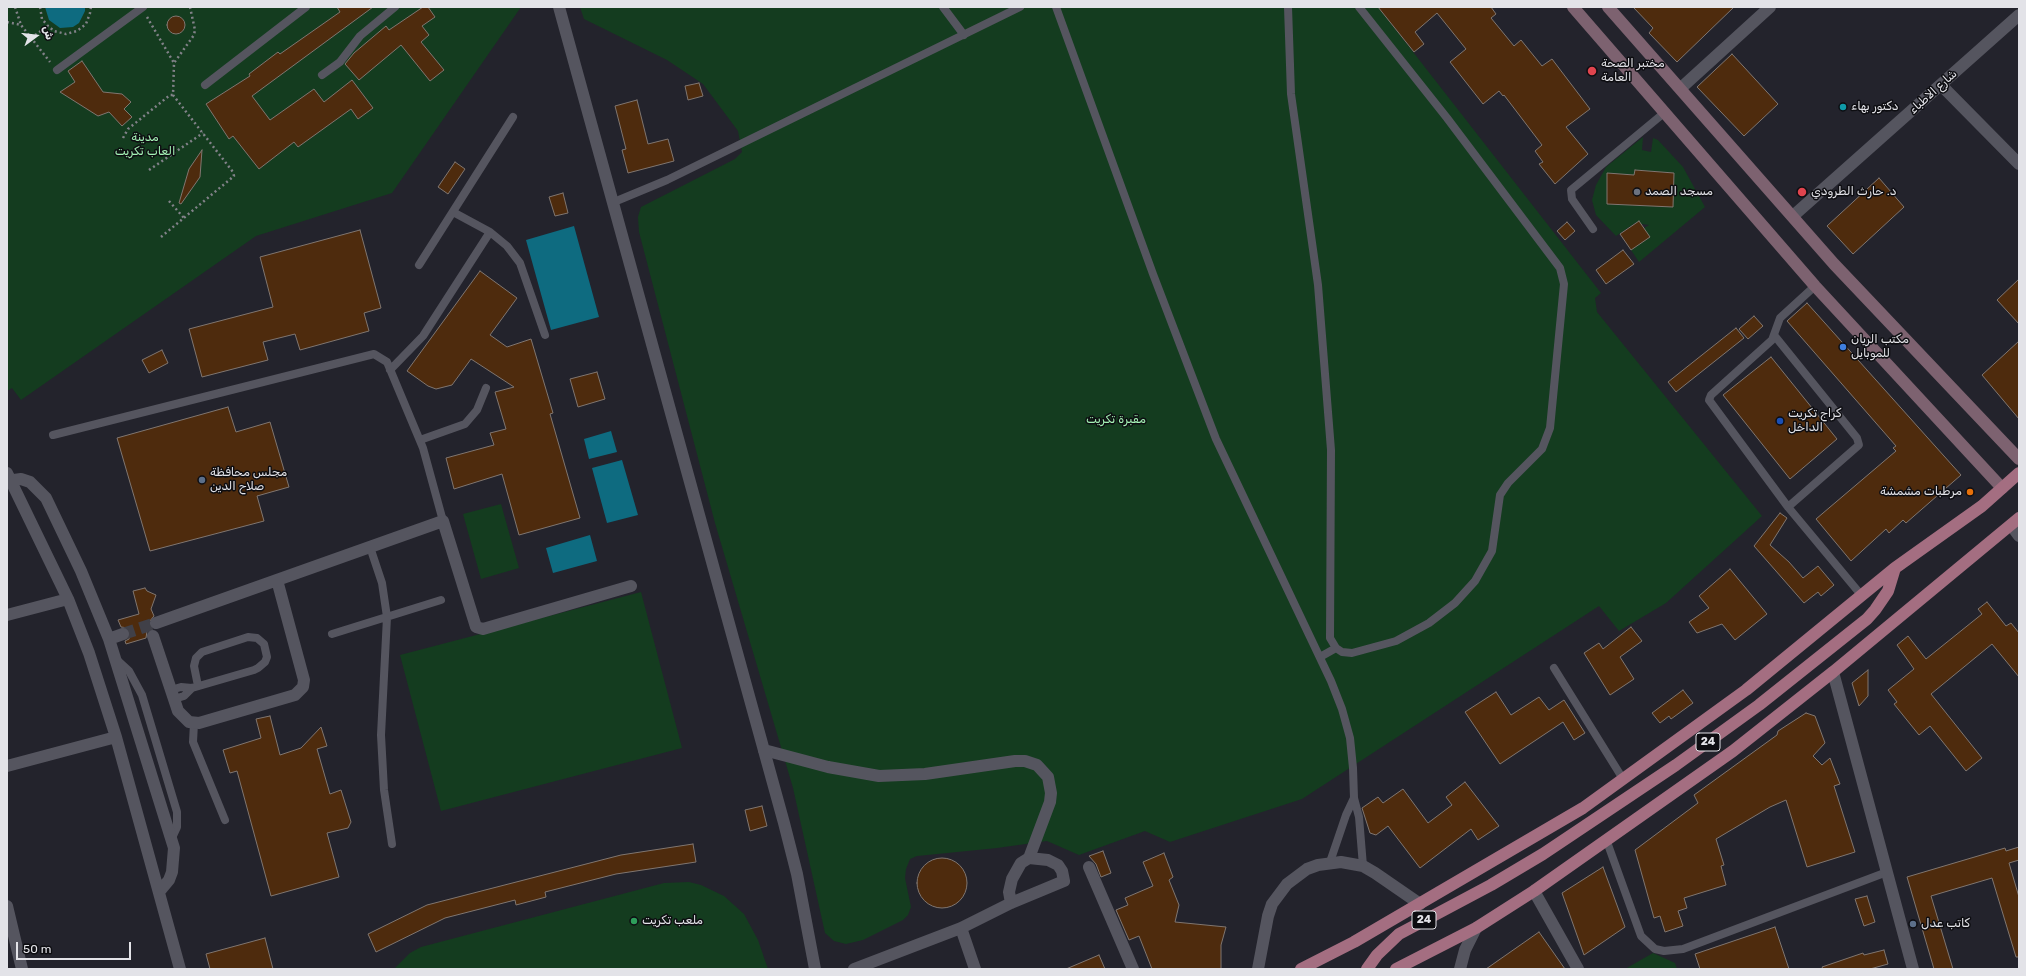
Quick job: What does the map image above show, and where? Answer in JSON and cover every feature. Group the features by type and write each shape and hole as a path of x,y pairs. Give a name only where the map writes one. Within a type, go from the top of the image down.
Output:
{"main road":[{"path":"1573,7 1815,286 2002,488"},
{"path":"1608,7 1681,88 1834,264 2019,459"},
{"path":"1301,969 1354,942 1583,808 1746,690 1896,568 1982,506 2019,473"},
{"path":"1396,969 1476,928 1534,891 1733,751 1833,672 2015,522"},
{"name":"24","path":"1367,969 1377,954 1399,934 1491,885 1543,854 1634,794 1759,705 1875,610 1888,591 1896,568"}],"street":[{"path":"559,7 614,202 798,874 815,969"},
{"path":"1681,88 1770,7"},
{"name":"شارع الاطباء","path":"1793,216 2019,15"},
{"path":"1941,85 2019,164"},
{"path":"8,478 68,599 89,653 116,737 180,969"},
{"path":"8,478 21,479 30,482 46,498 81,571 109,639 172,840 175,856 173,868 169,880 159,892"},
{"path":"156,622 443,521 476,627 483,629 631,586"},
{"path":"2015,522 2019,536"},
{"path":"153,636 180,716 194,723 205,722 292,696 298,693 303,687 304,676 277,580"},
{"path":"7,615 68,599"},
{"path":"109,639 123,634"},
{"path":"1833,672 1914,969"},
{"path":"7,766 116,737"},
{"path":"764,750 828,767 880,776 913,776 1015,761 1025,761 1037,765 1045,773 1051,793 1048,808 1029,858 1021,863 1012,879 1009,892 1011,903"},
{"path":"854,969 961,928 1011,903 1064,881 1062,871 1058,865 1048,860 1029,858"},
{"path":"1258,969 1268,916 1279,893 1287,884 1307,869 1330,862 1347,862 1363,866 1376,872 1420,904"},
{"path":"1089,867 1133,969"},
{"path":"1534,891 1578,969"},
{"path":"7,906 22,969"},
{"path":"961,928 975,969"},
{"path":"1460,969 1465,950 1476,928"}],"lane":[{"path":"205,85 306,7"},
{"path":"322,76 340,62 360,36 395,7"},
{"path":"943,7 964,35"},
{"path":"614,202 667,180 1020,7"},
{"path":"1056,7 1153,274 1216,439 1320,657 1342,709 1350,738 1354,768 1354,798 1359,817 1363,866"},
{"path":"1288,7 1291,94 1318,285 1331,450 1330,638 1336,648 1342,652 1352,653 1396,641 1429,623 1455,603 1475,581 1492,551 1500,495 1508,483 1542,449 1550,428 1564,284 1560,268 1447,118 1359,7"},
{"path":"57,70 142,8"},
{"path":"1593,229 1572,199 1571,190 1664,113"},
{"path":"419,265 513,117"},
{"path":"453,212 490,232 507,246 520,264 545,335"},
{"path":"390,370 423,336 490,232"},
{"path":"1815,286 1780,318 1772,340 1711,395 1709,400 1788,508 1862,596"},
{"path":"1774,335 1857,438 1859,445 1788,508"},
{"path":"53,436 374,354 387,362 420,440 443,521"},
{"path":"420,440 465,424 477,410 486,388"},
{"path":"370,547 382,583 387,617 381,735 384,790 392,844"},
{"path":"332,634 441,600"},
{"path":"172,694 181,687 195,687 258,668 265,662 267,657 264,644 257,638 248,637 202,652 196,658 194,666 195,687"},
{"path":"1320,657 1336,648"},
{"path":"1554,668 1623,779"},
{"path":"194,723 193,742 225,820"},
{"path":"1330,862 1346,815 1354,798"},
{"path":"1606,839 1640,936 1655,949 1664,951 1683,949 1887,872"}],"path":[{"path":"15,7 21,25 57,70"},
{"path":"40,7 42,19 48,26 60,33 77,31 89,19 91,7"},
{"path":"174,63 194,39 195,30 190,7"},
{"path":"142,8 174,63 173,95 233,172 234,176 161,237"},
{"path":"7,22 21,25"},
{"path":"32,38 48,26"},
{"path":"123,138 128,129 170,95 173,95"},
{"path":"149,170 203,133"},
{"path":"169,200 184,218"}],"green space":[{"name":"مدينة العاب تكريت","path":"7,7 521,7 392,193 256,236 21,400 12,388 7,391"},
{"name":"مقبرة تكريت","path":"580,7 1378,7 1601,293 1595,298 1597,312 1762,516 1666,603 1619,631 1599,606 1302,799 1170,842 1145,831 1079,855 1047,841 997,848 917,856 910,859 906,869 905,878 911,907 908,915 903,920 863,940 846,944 834,941 825,933 793,788 715,523 639,232 638,217 641,207 735,159 742,152 738,131 703,84 667,60 584,19"},
{"path":"1643,137 1642,150 1651,152 1653,138 1658,140 1683,167 1705,207 1639,262 1631,250 1649,237 1644,228 1649,225 1635,223 1616,236 1596,215 1592,200 1596,185 1606,167","holes":["1635,170 1674,173 1672,207 1607,204 1607,173 1634,175"]},
{"path":"501,504 519,568 481,579 463,514"},
{"path":"641,592 682,748 441,811 400,655"},
{"name":"ملعب تكريت","path":"689,882 701,885 724,896 744,914 758,940 768,969 394,969 410,953 421,947 664,883"},
{"path":"1653,953 1675,963 1677,969 1625,969"}],"water":[{"path":"45,7 85,7 85,11 79,23 73,27 60,28 49,20"},
{"path":"574,226 599,317 551,330 526,240"},
{"path":"611,431 617,452 589,459 584,439"},
{"path":"622,460 638,515 607,523 592,468"},
{"path":"590,535 597,561 553,573 546,548"}],"building":[{"path":"337,7 373,7 252,96 270,120 314,89 324,102 352,80 373,108 358,119 351,109 298,147 294,142 259,169 233,136 229,139 206,104 250,76 249,74 278,52 280,54 340,12"},
{"path":"423,7 428,7 435,17 422,26 429,35 421,42 444,70 430,81 401,45 359,80 345,64 354,53 386,26 389,30"},
{"path":"1378,7 1491,7 1496,14 1491,18 1514,46 1521,40 1542,66 1552,59 1590,109 1566,127 1588,154 1555,184 1539,164 1543,162 1535,151 1542,145 1504,95 1503,96 1499,91 1483,104 1450,62 1466,49 1437,13 1415,32 1424,44 1414,52"},
{"path":"1633,7 1734,7 1677,62 1649,33 1653,28"},
{"path":"172,16 180,16 185,21 183,32 180,34 172,34 167,29 167,21"},
{"path":"1732,54 1778,104 1744,136 1697,87"},
{"path":"82,61 103,92 122,94 131,102 124,109 132,117 122,126 109,112 98,116 60,92 75,82 68,71"},
{"path":"699,83 703,96 688,100 685,86"},
{"path":"637,100 648,144 668,139 674,161 628,173 622,150 626,149 615,106"},
{"path":"202,150 200,177 181,204 179,203 189,169"},
{"path":"455,162 465,169 448,194 438,187"},
{"path":"1635,170 1674,173 1673,207 1607,204 1607,173 1634,175"},
{"path":"1879,178 1904,207 1853,254 1827,226"},
{"path":"563,193 568,213 555,216 549,197"},
{"path":"1639,221 1650,237 1631,250 1620,234"},
{"path":"1567,222 1575,231 1565,240 1557,231"},
{"path":"360,230 381,308 364,313 369,331 300,350 295,334 263,342 268,360 202,377 189,329 273,307 260,257"},
{"path":"1623,250 1634,264 1606,284 1596,270"},
{"path":"480,271 517,298 490,335 507,347 531,339 553,413 550,414 580,518 519,535 502,474 454,489 446,458 494,445 490,433 506,429 495,392 514,387 471,359 452,385 436,389 428,386 407,371"},
{"path":"2019,279 2019,324 1997,300"},
{"path":"1807,303 1961,475 1906,523 1903,520 1889,533 1886,529 1851,561 1816,519 1896,451 1893,448 1896,446 1787,321"},
{"path":"1754,316 1763,326 1748,339 1739,329"},
{"path":"1736,328 1744,338 1676,392 1668,382"},
{"path":"2019,341 2019,419 1982,375"},
{"path":"162,350 168,363 149,373 142,360"},
{"path":"1771,357 1837,439 1790,479 1723,395"},
{"path":"597,372 605,399 578,407 570,379"},
{"path":"228,407 236,432 270,422 289,487 257,496 264,521 150,551 117,438"},
{"path":"1780,513 1787,518 1770,545 1789,562 1803,578 1818,566 1834,585 1821,596 1818,592 1804,603 1754,546"},
{"path":"1730,569 1767,614 1735,640 1722,624 1697,633 1689,622 1709,608 1699,596"},
{"path":"145,588 147,591 156,595 151,609 154,616 149,622 151,629 147,631 146,638 126,644 125,641 129,639 130,632 128,628 121,627 118,620 139,614 133,591"},
{"path":"1987,602 2006,626 2011,623 2019,633 2019,677 1992,644 1931,694 1982,758 1966,771 1930,726 1919,735 1894,704 1897,702 1888,690 1914,669 1897,645 1908,636 1926,659 1982,614 1978,609"},
{"path":"1631,627 1642,641 1620,657 1634,679 1610,695 1584,653 1599,643 1603,649"},
{"path":"1868,670 1868,696 1859,706 1852,683"},
{"path":"1683,690 1693,703 1671,719 1669,716 1660,723 1652,713"},
{"path":"1496,692 1511,715 1539,697 1549,710 1564,700 1585,733 1574,740 1563,722 1500,764 1465,712"},
{"path":"1806,713 1815,716 1825,743 1813,756 1822,765 1830,758 1840,784 1834,786 1855,852 1807,867 1786,800 1770,807 1716,839 1724,865 1721,866 1726,885 1684,898 1687,908 1678,911 1683,926 1665,932 1660,916 1654,918 1635,850 1698,803 1694,795 1777,735 1778,731"},
{"path":"270,716 280,755 301,748 321,727 327,746 317,749 330,794 341,790 351,822 348,828 327,833 339,877 271,896 237,771 230,773 223,750 261,738 256,719"},
{"path":"1465,782 1499,826 1478,840 1471,829 1420,868 1388,826 1376,835 1370,833 1362,808 1378,797 1383,803 1403,789 1428,823 1452,805 1446,797"},
{"path":"762,806 767,826 750,831 745,810"},
{"path":"693,844 696,862 616,874 545,892 546,897 516,905 515,900 445,918 376,952 368,934 427,905 621,855"},
{"path":"2019,847 2019,860 2009,863 2019,897 2019,957 2016,957 1992,878 1931,896 1953,969 1934,969 1907,877 2005,848 2006,851"},
{"path":"1103,851 1111,873 1101,877 1096,864 1089,856"},
{"path":"1164,853 1173,877 1169,880 1179,905 1175,922 1226,927 1221,945 1221,969 1152,969 1139,936 1129,940 1116,910 1128,905 1125,898 1153,886 1143,862"},
{"path":"937,858 947,858 960,865 967,878 967,888 960,901 947,908 937,908 928,904 921,897 917,888 917,878 921,869 928,862"},
{"path":"1603,867 1625,927 1584,955 1562,893"},
{"path":"1867,896 1875,922 1864,926 1855,899"},
{"path":"1775,927 1789,969 1700,969 1695,954"},
{"path":"1539,932 1565,969 1486,969"},
{"path":"265,938 273,969 210,969 206,954"},
{"path":"1884,950 1888,964 1870,969 1823,969 1822,967 1863,953 1864,955"},
{"path":"1099,955 1105,969 1066,969"}],"tunnel":[{"path":"123,634 156,623"}],"place":[{"name":"مختبر الصحة العامة","path":"1592,71"},
{"name":"دكتور بهاء","path":"1843,107"},
{"name":"مسجد الصمد","path":"1637,192"},
{"name":"د. حارث الطرودي","path":"1802,192"},
{"name":"مكتب الريان للموبايل","path":"1843,347"},
{"name":"كراج تكريت الداخل","path":"1780,421"},
{"name":"مجلس محافظة صلاح الدين","path":"202,480"},
{"name":"مرطبات مشمشة","path":"1970,492"},
{"name":"ملعب تكريت","path":"634,921"},
{"name":"كاتب عدل","path":"1913,924"}]}
